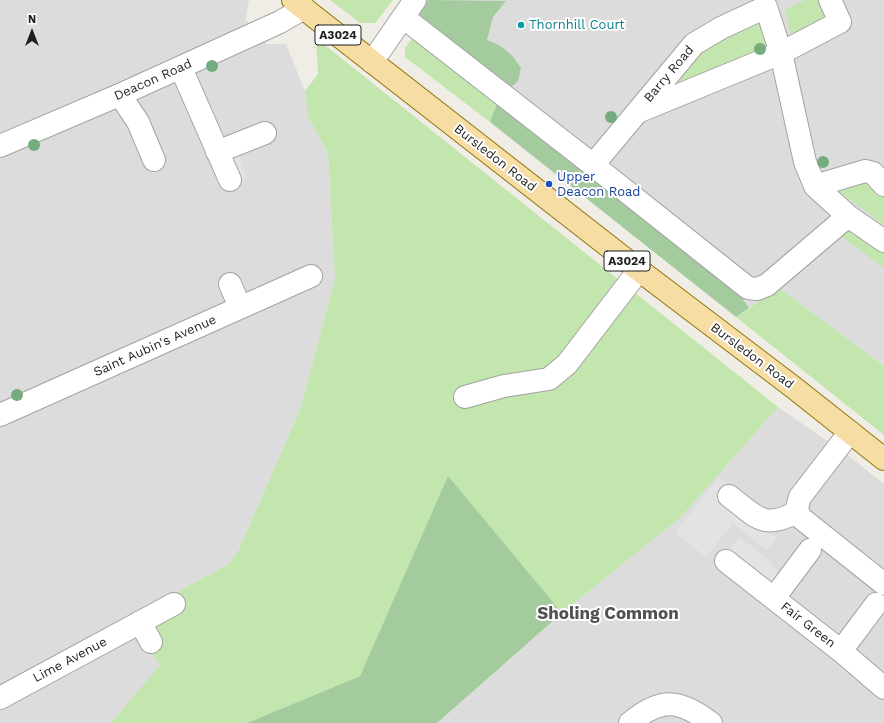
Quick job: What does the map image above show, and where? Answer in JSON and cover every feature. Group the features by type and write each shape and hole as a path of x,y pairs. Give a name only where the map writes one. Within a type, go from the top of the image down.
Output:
{"main road":[{"name":"Bursledon Road","path":"299,4 639,270 884,459"}],"street":[{"name":"Barry Road","path":"638,111 781,53 840,22 830,0"},
{"name":"Deacon Road","path":"0,146 181,68 280,22 299,4"},
{"name":"Barry Road","path":"593,165 694,44 721,28 774,4 781,53 805,162 815,186 848,216 884,241"},
{"path":"372,62 409,9 593,165 748,288 757,289 767,285 848,216"},
{"path":"181,68 230,180"},
{"path":"120,95 138,122 154,160"},
{"path":"217,152 265,133"},
{"path":"815,186 865,171 873,173 884,185"},
{"path":"465,397 504,386 550,378 567,364 639,270"},
{"name":"Saint Aubin's Avenue","path":"0,415 310,276"},
{"path":"230,284 240,307"},
{"path":"850,432 800,497 797,505 797,512 801,518 884,584"},
{"path":"729,496 755,516 764,520 774,521 785,518 797,512"},
{"name":"Fair Green","path":"774,598 810,550"},
{"name":"Fair Green","path":"726,561 841,651 884,688"},
{"name":"Lime Avenue","path":"0,698 174,604"},
{"name":"Fair Green","path":"841,651 876,604"},
{"path":"140,622 151,642"},
{"path":"630,723 647,710 672,704 690,709 711,723"}],"shaded area":[{"path":"0,0 249,0 246,20 267,44 286,44 305,91 308,117 328,153 335,279 300,410 239,549 229,564 131,616 161,665 111,723 0,723"},
{"path":"415,0 884,0 884,366 779,288 749,308 732,283 415,34"},
{"path":"236,149 248,178 225,188 212,159"},
{"path":"778,407 845,453 884,484 884,723 437,723 562,613 681,517"},
{"path":"719,477 751,503 744,512 777,538 767,550 733,523 706,557 675,533"},
{"path":"740,537 772,563 771,565 781,573 760,598 718,565"}],"green space":[{"path":"330,0 393,0 375,23 360,23"},
{"path":"428,0 506,1 493,17 487,40 507,51 517,62 521,68 518,81 510,88 417,19"},
{"path":"805,0 821,0 826,18 791,35 785,9"},
{"path":"762,16 773,50 683,86 672,85 695,53"},
{"path":"415,34 499,98 490,122 405,57 405,48"},
{"path":"316,38 778,407 681,517 562,613 448,477 360,676 247,723 111,723 160,665 148,646 156,633 157,626 173,594 229,564 239,549 300,410 335,279 328,153 308,117 305,91 318,74"},
{"path":"499,98 732,283 749,308 736,317 490,122"},
{"path":"865,175 884,191 884,225 832,186"},
{"path":"850,229 884,250 884,268 840,235 846,230"},
{"path":"779,288 884,366 884,435 736,317"},
{"path":"448,476 562,613 437,723 247,723 360,676"}],"place":[{"name":"Thornhill Court","path":"521,25"},
{"name":"Upper Deacon Road","path":"549,184"}],"district":[{"name":"Sholing Common","path":"608,614"}]}
